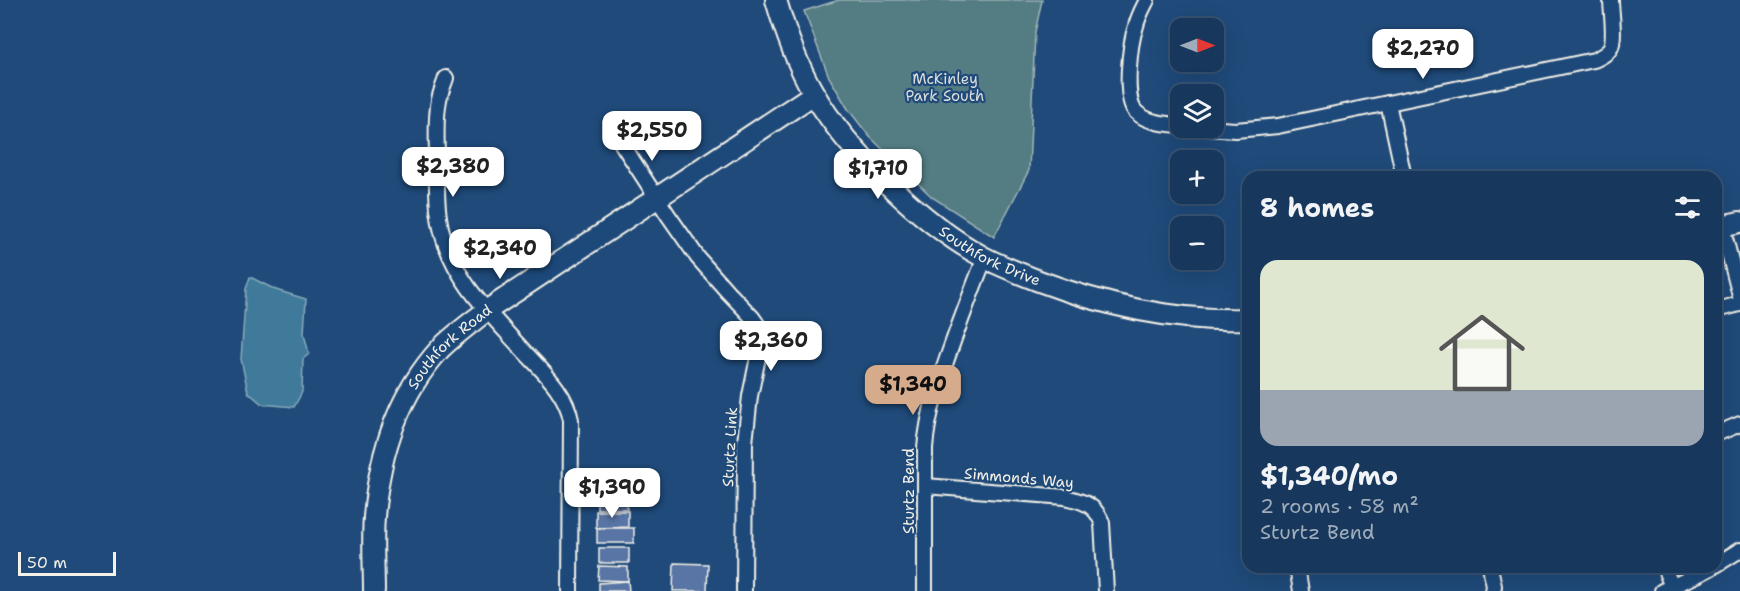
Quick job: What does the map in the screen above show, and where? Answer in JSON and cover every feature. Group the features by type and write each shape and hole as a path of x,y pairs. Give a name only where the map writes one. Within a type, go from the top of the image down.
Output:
{"street":[{"name":"Southfork Drive","path":"776,0 795,53 814,94 852,145 895,191 948,234 985,258 1009,270 1093,300 1127,308 1201,318 1242,319"},
{"path":"1147,0 1136,24 1130,49 1131,101 1135,111 1142,116 1157,122 1170,124"},
{"path":"1224,129 1278,126 1594,60 1604,55 1612,47 1611,0"},
{"path":"446,78 439,99 437,120 437,185 441,227 450,257 459,274 486,311 559,390 569,409 571,420 570,591"},
{"name":"Southfork Road","path":"374,591 374,520 377,485 386,446 411,389 442,347 486,311 814,94"},
{"path":"1388,103 1403,171"},
{"name":"Sturtz Link","path":"622,144 698,258 759,327 762,338 750,396 745,443 744,591"},
{"path":"1726,225 1740,296"},
{"name":"Sturtz Bend","path":"925,591 926,433 933,400 985,258"},
{"path":"1722,308 1740,304"},
{"path":"1722,432 1740,424"},
{"name":"Simmonds Way","path":"925,486 1065,497 1084,502 1099,514 1102,523 1106,591"},
{"path":"1722,561 1740,550"},
{"path":"1298,573 1300,591"},
{"path":"1492,573 1493,591"},
{"path":"1665,573 1667,589 1700,573"}],"green space":[{"name":"McKinley Park South","path":"839,0 1042,0 1035,32 1029,170 994,237 932,197 869,136 848,109 829,77 804,11"}],"water":[{"path":"250,277 276,290 306,299 304,334 309,354 303,359 302,392 294,407 262,404 248,392 241,359 246,289"}],"building":[{"path":"597,496 627,496 627,509 597,509"},
{"path":"596,511 628,511 628,527 596,528"},
{"path":"597,528 634,528 634,543 597,543"},
{"path":"599,548 629,548 629,563 599,563"},
{"path":"674,563 708,564 707,591 673,591"},
{"path":"599,566 628,567 628,581 598,580"},
{"path":"628,581 629,591 599,591 599,583"}]}
